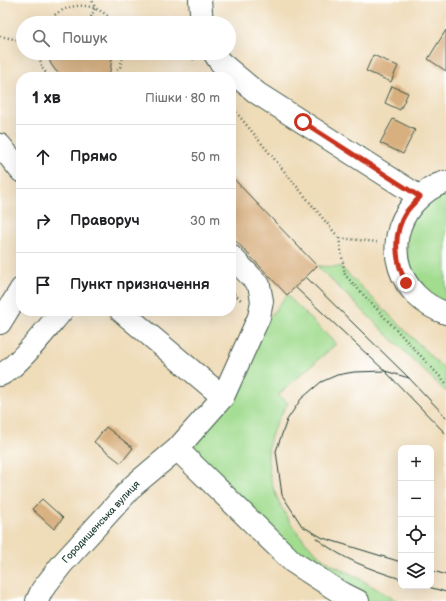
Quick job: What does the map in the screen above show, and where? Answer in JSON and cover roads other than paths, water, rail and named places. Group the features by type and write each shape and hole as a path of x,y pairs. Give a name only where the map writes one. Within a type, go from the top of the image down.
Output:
{"street":[{"path":"200,0 201,16"},
{"path":"219,60 232,72"},
{"path":"236,75 257,93 420,197"},
{"path":"0,145 16,165"},
{"path":"444,179 420,197 408,211 403,220 396,244 400,269 406,283 412,291 428,305 446,313"},
{"name":"Городищенська вулиця","path":"37,601 42,590 62,564 134,485 177,449 223,397 259,316 262,301 259,286 236,261"},
{"path":"0,323 16,297"},
{"path":"0,375 5,373 17,362 58,316"},
{"path":"127,316 223,397"},
{"path":"177,449 293,562 338,591 358,601"}],"tram line":[{"path":"306,277 409,378 446,417"},
{"path":"295,287 385,371 446,434"},
{"path":"398,561 323,538 302,526 282,495 276,451 287,420 301,399 321,382 337,375 354,372 385,371 409,378"},
{"path":"316,538 336,552 356,563 398,578"},
{"path":"434,571 446,575"},
{"path":"434,589 446,592"}]}
